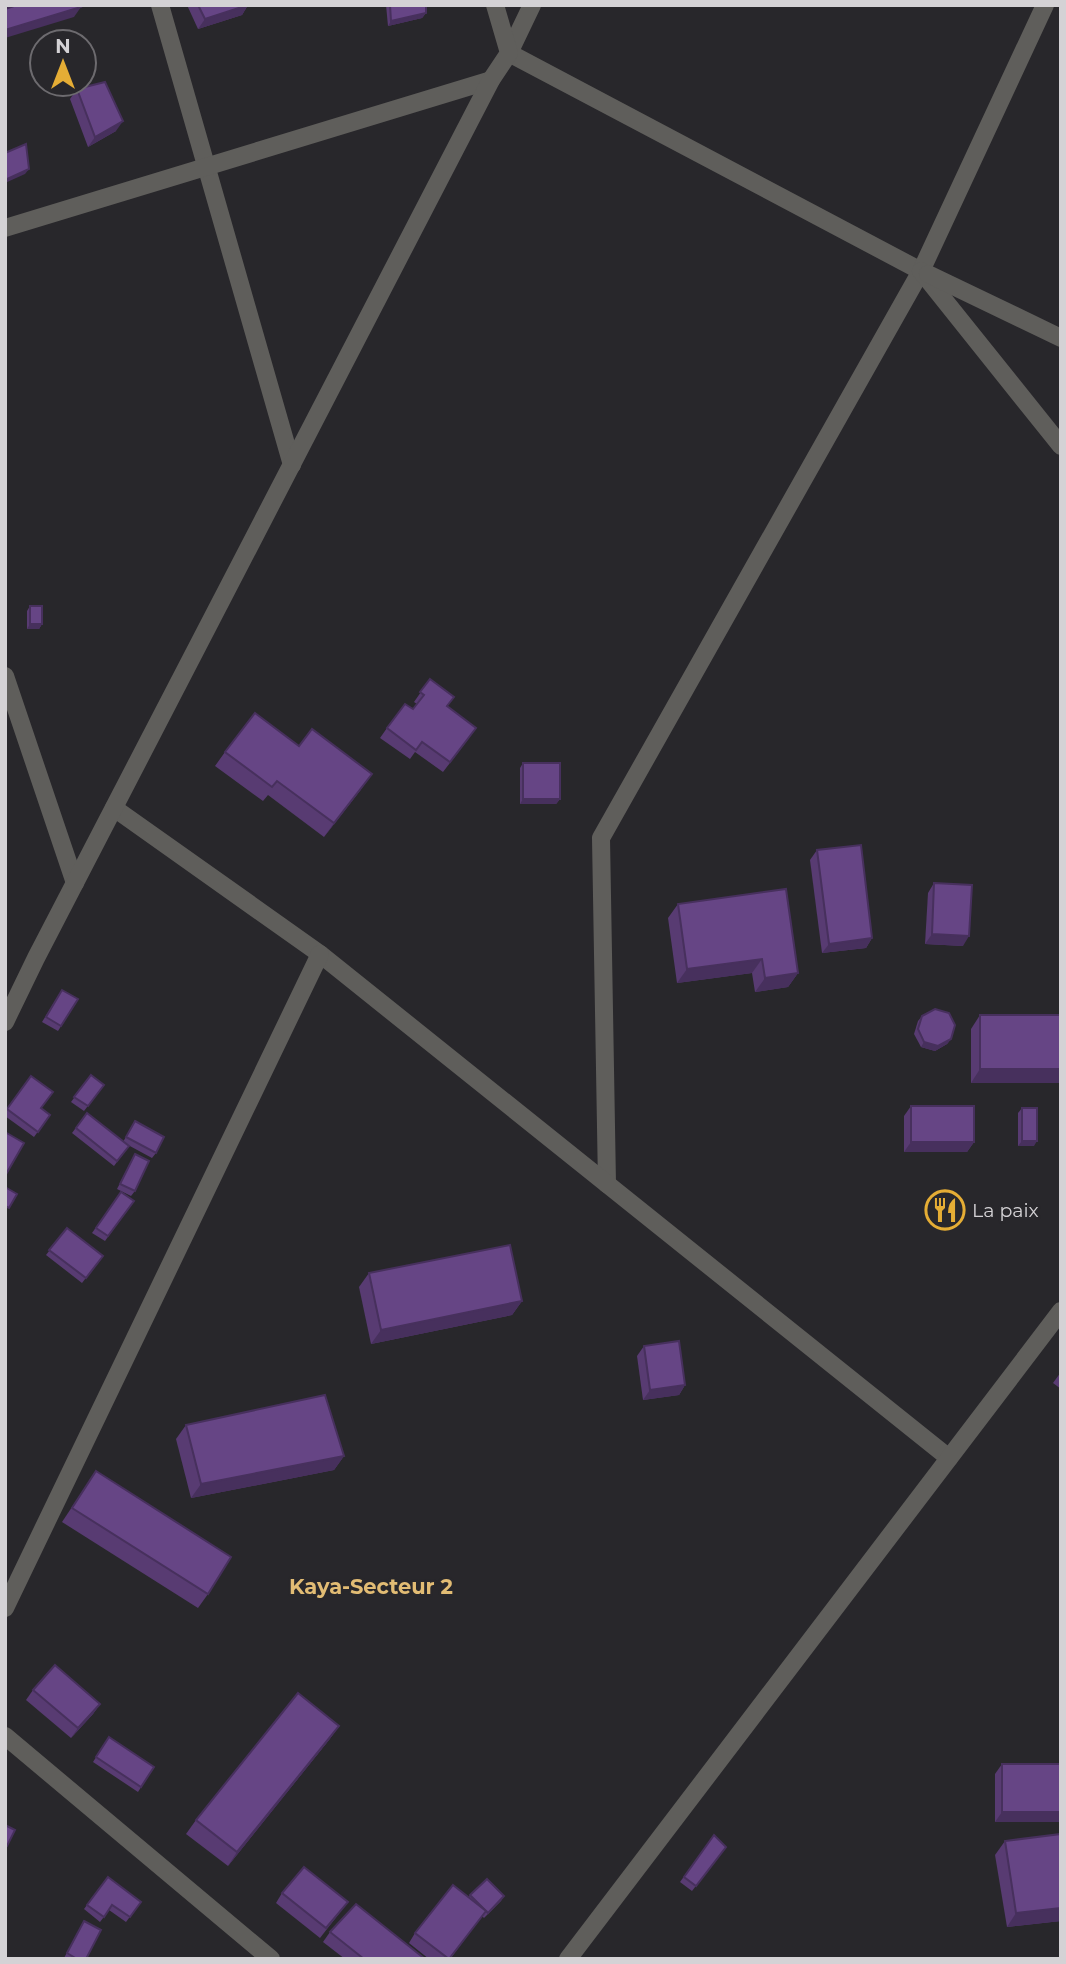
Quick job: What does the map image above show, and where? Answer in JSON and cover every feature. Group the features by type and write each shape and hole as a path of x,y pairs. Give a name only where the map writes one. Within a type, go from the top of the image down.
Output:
{"street":[{"path":"160,5 292,465"},
{"path":"495,5 509,53 922,271 1061,338"},
{"path":"5,1021 532,5"},
{"path":"607,1184 601,838 922,271 1045,5"},
{"path":"5,228 491,80"},
{"path":"922,271 1061,446"},
{"path":"5,676 75,883"},
{"path":"114,808 320,954 949,1458"},
{"path":"5,1608 320,954"},
{"path":"568,1959 1061,1311"},
{"path":"5,1736 271,1959"}],"building":[{"path":"17,5 81,7 5,30 5,9"},
{"path":"198,5 248,5 205,19"},
{"path":"390,5 426,5 426,13 391,21"},
{"path":"105,82 123,121 95,137 80,98 98,98 98,84"},
{"path":"26,144 29,169 5,180 5,153"},
{"path":"30,606 42,606 42,624 30,624"},
{"path":"430,679 454,697 447,706 476,728 450,762 422,742 416,750 387,728 405,704 413,709 424,695 420,692"},
{"path":"255,713 299,746 312,729 372,774 334,823 277,781 272,787 225,752"},
{"path":"523,763 560,763 560,799 523,799"},
{"path":"861,845 872,938 829,944 817,850"},
{"path":"934,883 972,885 969,936 932,934"},
{"path":"786,889 798,973 765,978 762,959 687,969 678,904"},
{"path":"62,990 78,999 61,1026 46,1017"},
{"path":"935,1009 949,1013 955,1025 951,1039 938,1046 924,1042 918,1029 922,1016"},
{"path":"980,1015 1061,1015 1061,1069 980,1069"},
{"path":"91,1075 104,1085 88,1106 74,1097"},
{"path":"31,1076 53,1092 41,1108 50,1115 38,1132 7,1109"},
{"path":"911,1106 974,1106 974,1142 911,1142"},
{"path":"1022,1108 1037,1108 1037,1141 1022,1141"},
{"path":"87,1113 129,1146 117,1161 76,1128"},
{"path":"135,1121 164,1137 156,1153 126,1137"},
{"path":"5,1132 24,1143 5,1176"},
{"path":"135,1154 149,1161 135,1191 120,1184"},
{"path":"5,1187 17,1194 9,1208 5,1206"},
{"path":"121,1192 134,1201 108,1236 96,1228"},
{"path":"67,1228 103,1256 86,1278 49,1250"},
{"path":"510,1245 522,1301 381,1330 369,1273"},
{"path":"679,1341 685,1385 650,1390 644,1346"},
{"path":"325,1395 344,1456 201,1484 186,1425"},
{"path":"96,1471 231,1557 208,1594 72,1508"},
{"path":"55,1665 100,1704 78,1728 33,1690"},
{"path":"298,1693 339,1726 237,1852 196,1820"},
{"path":"109,1737 154,1767 141,1787 96,1757"},
{"path":"1002,1764 1061,1764 1061,1812 1002,1812"},
{"path":"5,1825 15,1830 7,1846 5,1845"},
{"path":"1061,1834 1061,1908 1016,1913 1005,1841"},
{"path":"714,1835 726,1847 696,1886 684,1877"},
{"path":"304,1867 348,1902 326,1928 282,1893"},
{"path":"108,1877 141,1902 130,1917 112,1905 104,1917 87,1905"},
{"path":"487,1879 504,1896 488,1913 470,1895"},
{"path":"453,1885 486,1911 449,1959 415,1933"},
{"path":"356,1904 425,1959 364,1959 330,1932"},
{"path":"84,1921 101,1930 86,1959 77,1959 67,1953"}],"place":[{"name":"La paix","path":"945,1210"}],"district":[{"name":"Kaya-Secteur 2","path":"371,1586"}]}
